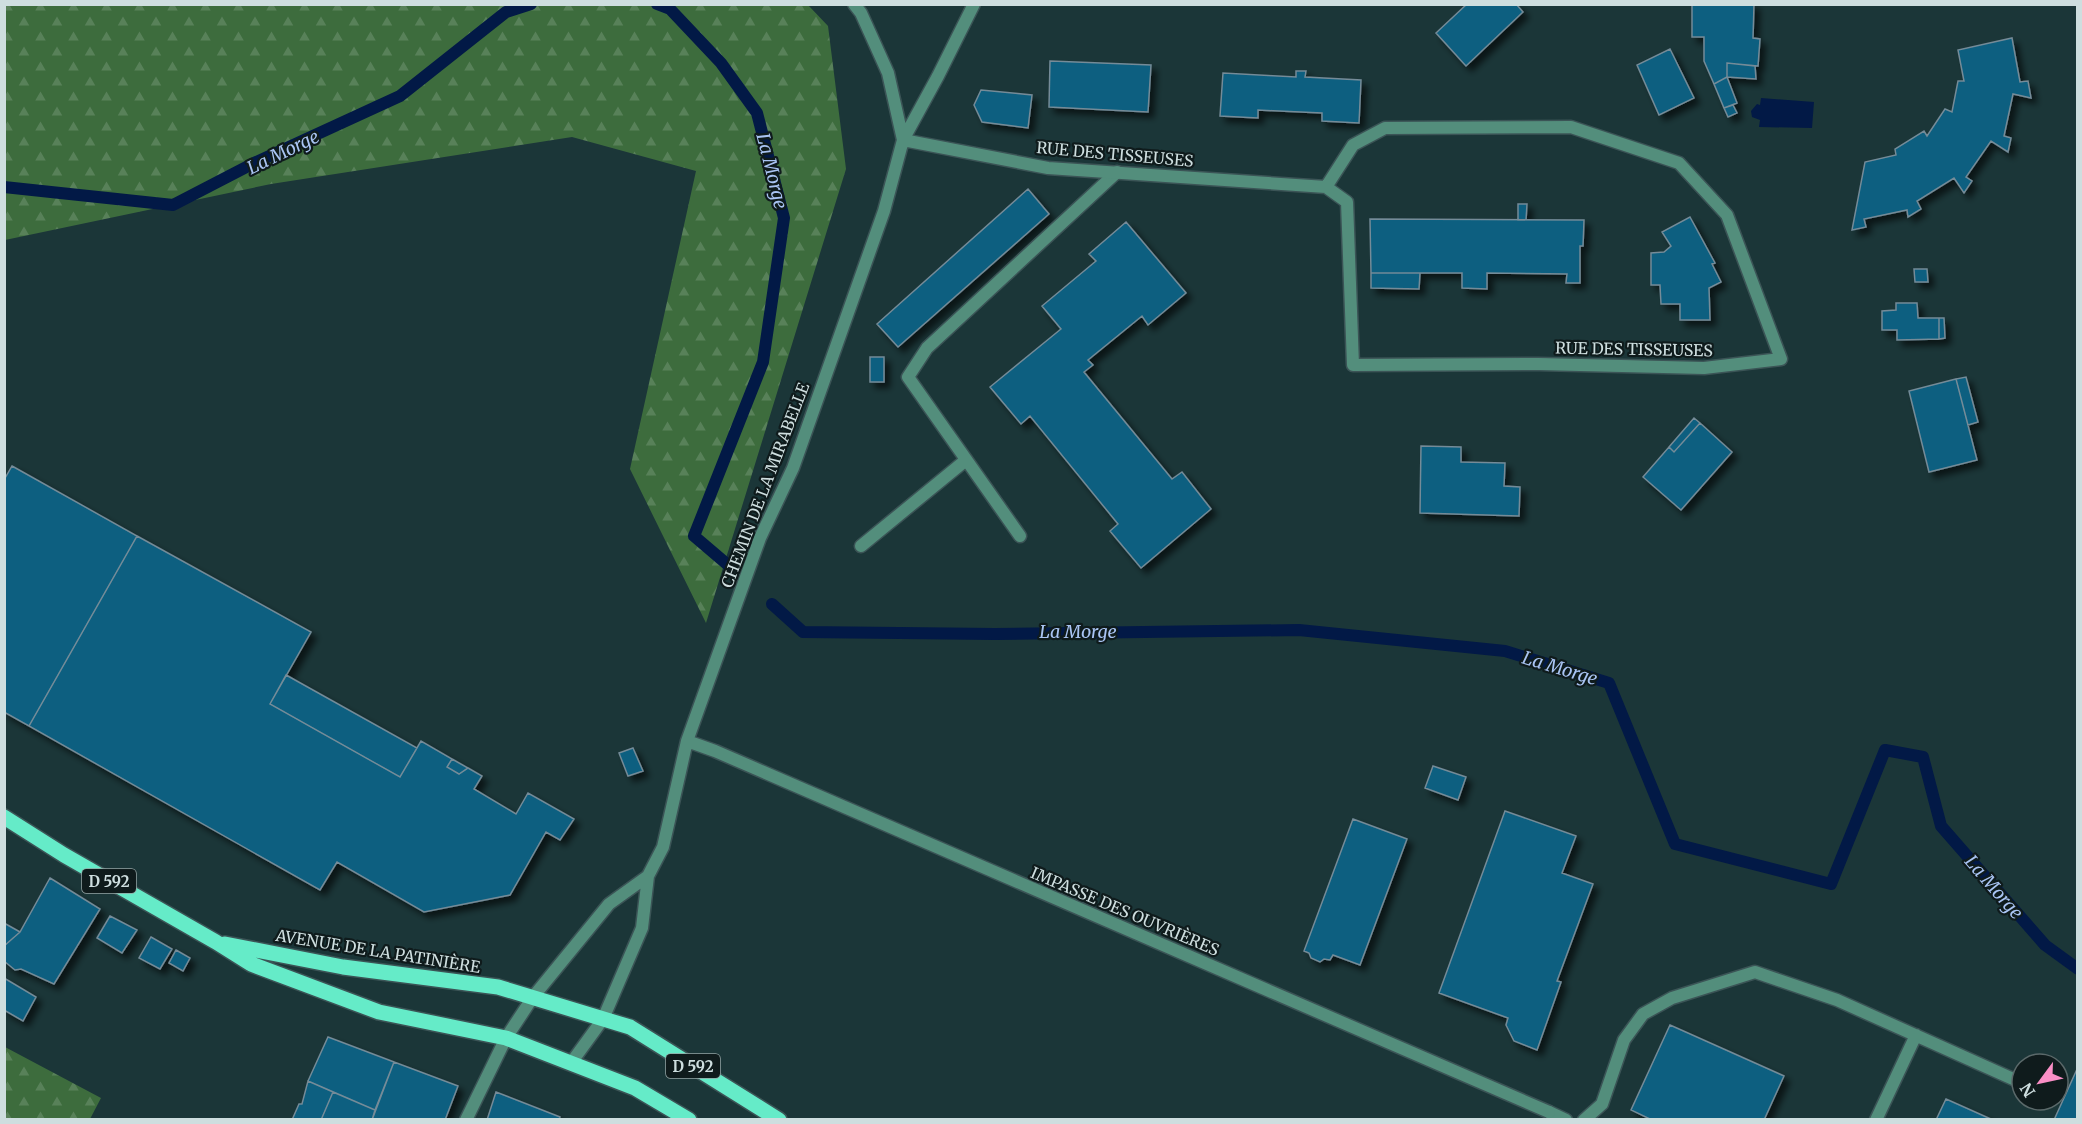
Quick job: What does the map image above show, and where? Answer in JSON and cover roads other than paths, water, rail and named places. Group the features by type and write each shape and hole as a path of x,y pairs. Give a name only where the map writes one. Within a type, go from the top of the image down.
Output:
{"main road":[{"name":"AVENUE DE LA PATINIÈRE","path":"4,817 64,855 251,964 379,1012 506,1038"},
{"name":"AVENUE DE LA PATINIÈRE","path":"216,942 343,967 498,987 533,997"},
{"name":"D 592","path":"533,997 630,1027 779,1119"},
{"name":"D 592","path":"506,1038 635,1088 689,1119"}],"street":[{"name":"CHEMIN DE LA MIRABELLE","path":"571,1063 603,1018 642,928 648,876 663,847 687,741 760,538 793,468 884,210 903,140 888,73 855,4"},
{"path":"903,140 974,4"},
{"name":"RUE DES TISSEUSES","path":"903,140 1048,168 1326,187 1347,202 1353,365 1539,364 1704,368 1781,359 1727,215 1679,163 1571,127 1385,128 1353,145 1326,187"},
{"path":"1020,536 908,377 927,348 1117,172"},
{"path":"861,546 966,460"},
{"name":"IMPASSE DES OUVRIÈRES","path":"687,741 1566,1119"},
{"name":"CHEMIN DE LA MIRABELLE","path":"466,1119 506,1038 533,997 609,904 648,876"},
{"path":"1584,1119 1602,1104 1624,1040 1643,1014 1672,998 1755,972 1837,1000 2010,1078"},
{"path":"1876,1119 1916,1035"}],"water":[{"path":"1761,98 1814,102 1812,128 1759,127 1760,120 1752,117 1751,111 1757,104 1760,105"}],"waterway":[{"name":"La Morge","path":"4,187 173,205 254,163 400,96 506,12 531,4"},
{"name":"La Morge","path":"657,4 670,9 721,63 757,113 784,218 763,362 694,536 728,565"},
{"name":"La Morge","path":"772,604 803,632 995,634 1299,630 1505,651 1609,683 1675,844 1831,884 1885,750 1923,757 1941,826 2045,945 2078,969"}]}
